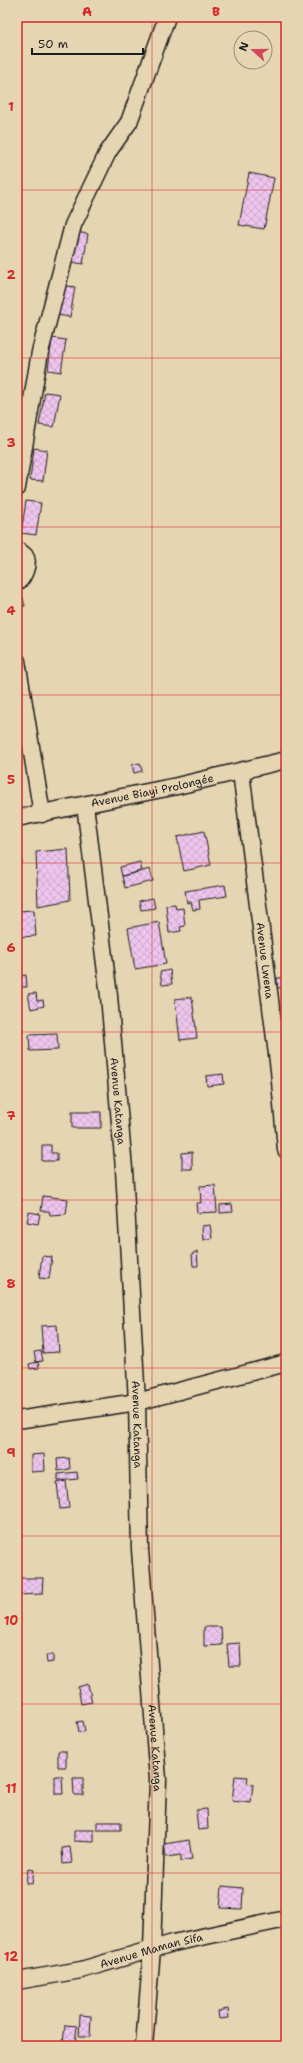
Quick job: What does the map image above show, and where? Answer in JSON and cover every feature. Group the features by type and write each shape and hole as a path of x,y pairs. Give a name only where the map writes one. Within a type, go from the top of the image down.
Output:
{"street":[{"path":"17,488 40,352 73,225 108,152 129,122 167,17"},
{"path":"17,550 26,557 27,560 22,577 17,582"},
{"path":"17,661 42,814"},
{"name":"Avenue Biayi Prolongée","path":"17,818 241,772 286,760"},
{"name":"Avenue Lwena","path":"241,772 278,1063 286,1150"},
{"name":"Avenue Katanga","path":"85,805 110,1012 124,1169 137,1402 140,1550 158,1780 152,1949 144,2046"},
{"path":"17,1420 137,1402 286,1364"},
{"name":"Avenue Maman Sifa","path":"17,1981 81,1970 152,1949 286,1919"}],"building":[{"path":"249,173 274,178 264,229 239,225"},
{"path":"76,232 88,234 83,264 71,262"},
{"path":"61,285 75,287 70,317 57,315"},
{"path":"52,338 66,340 61,372 48,370"},
{"path":"45,392 60,394 54,427 39,425"},
{"path":"34,448 47,450 43,481 30,480"},
{"path":"26,501 41,503 36,535 21,533"},
{"path":"21,591 25,606 17,608 17,592"},
{"path":"140,763 142,771 134,773 132,765"},
{"path":"204,831 211,865 184,871 177,837"},
{"path":"17,849 20,849 22,863 17,863"},
{"path":"68,849 70,900 38,906 36,852"},
{"path":"140,862 142,871 122,876 120,867"},
{"path":"150,869 153,881 125,888 122,876"},
{"path":"225,885 227,896 199,900 200,909 193,910 191,902 187,903 185,891"},
{"path":"153,898 155,908 141,910 139,901"},
{"path":"175,904 176,909 183,908 185,926 180,927 181,931 169,933 166,905"},
{"path":"34,910 36,936 18,937 17,911"},
{"path":"159,922 166,964 135,969 128,928"},
{"path":"170,970 172,984 162,985 160,972"},
{"path":"26,975 27,987 18,987 18,976"},
{"path":"277,978 286,978 286,987 277,988"},
{"path":"36,993 37,1001 43,1000 44,1006 31,1009 28,994"},
{"path":"192,997 197,1038 180,1040 175,999"},
{"path":"57,1034 58,1050 30,1051 29,1035"},
{"path":"223,1074 224,1084 207,1086 206,1076"},
{"path":"72,1112 101,1112 101,1128 72,1128"},
{"path":"42,1145 51,1145 51,1153 57,1153 57,1161 42,1161"},
{"path":"192,1152 192,1169 182,1169 182,1153"},
{"path":"215,1185 217,1212 197,1213 196,1203 201,1203 200,1186"},
{"path":"43,1196 68,1199 66,1214 50,1215 49,1211 41,1211"},
{"path":"232,1204 233,1212 220,1213 220,1205"},
{"path":"29,1212 40,1214 38,1224 27,1222"},
{"path":"210,1225 212,1238 203,1240 202,1226"},
{"path":"197,1251 198,1266 193,1266 192,1254"},
{"path":"42,1256 52,1257 49,1279 39,1278"},
{"path":"57,1325 59,1352 43,1353 41,1326"},
{"path":"41,1351 43,1361 36,1362 34,1352"},
{"path":"38,1362 39,1368 30,1369 29,1364"},
{"path":"44,1454 45,1471 31,1472 31,1455"},
{"path":"69,1458 70,1469 58,1471 57,1459"},
{"path":"77,1472 78,1479 58,1481 58,1474"},
{"path":"66,1481 69,1508 60,1509 57,1483"},
{"path":"17,1578 43,1578 42,1594 17,1595"},
{"path":"204,1627 221,1627 222,1645 204,1646"},
{"path":"240,1643 241,1666 229,1666 227,1644"},
{"path":"46,1655 53,1655 53,1662 47,1663"},
{"path":"88,1684 92,1702 81,1704 78,1687"},
{"path":"83,1721 85,1731 79,1732 77,1722"},
{"path":"58,1751 66,1751 66,1767 58,1767"},
{"path":"55,1776 62,1776 63,1794 55,1794"},
{"path":"235,1776 248,1777 247,1783 253,1784 251,1803 232,1801"},
{"path":"73,1778 83,1778 83,1795 74,1795"},
{"path":"207,1809 208,1829 198,1830 196,1810"},
{"path":"97,1822 121,1822 121,1830 97,1830"},
{"path":"74,1830 94,1830 94,1842 74,1841"},
{"path":"189,1840 192,1859 181,1861 181,1855 166,1857 164,1844"},
{"path":"70,1847 72,1863 63,1864 62,1848"},
{"path":"28,1869 34,1870 32,1884 26,1883"},
{"path":"222,1886 243,1888 242,1909 220,1908"},
{"path":"228,2009 229,2018 219,2019 218,2011"},
{"path":"80,2015 91,2016 90,2037 79,2037"},
{"path":"65,2025 77,2026 75,2044 63,2043"}]}
